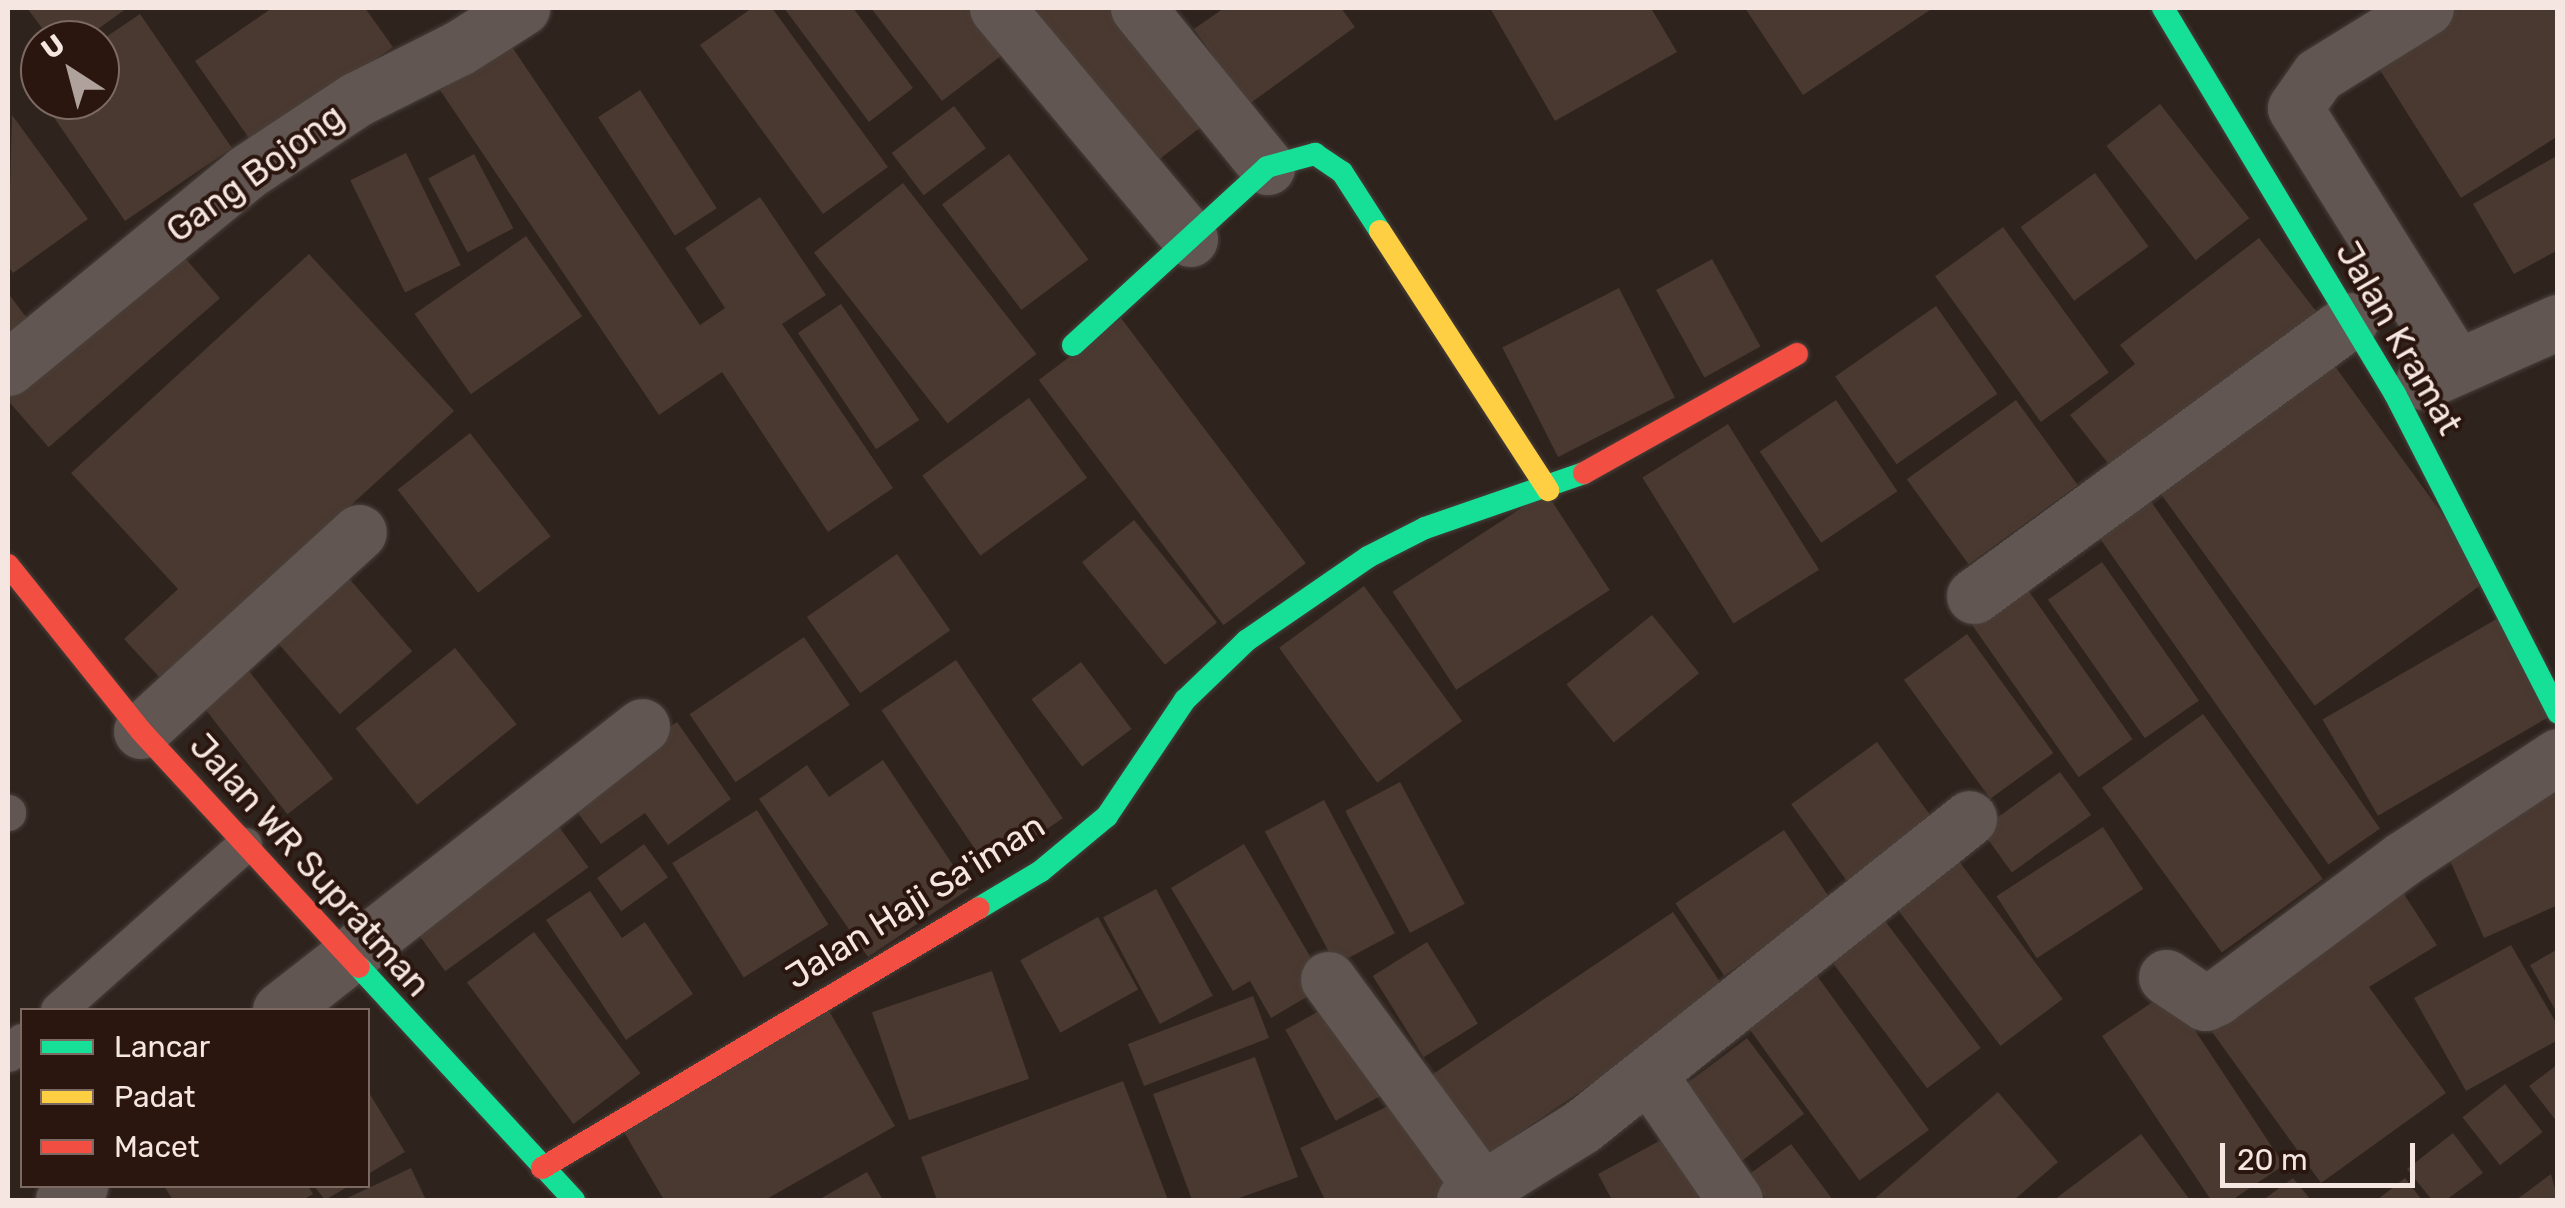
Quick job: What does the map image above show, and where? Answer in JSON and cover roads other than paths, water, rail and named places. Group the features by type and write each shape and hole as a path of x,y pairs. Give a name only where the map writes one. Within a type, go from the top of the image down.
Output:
{"street":[{"name":"Gang Bojong","path":"8,368 245,174 357,99 460,48 522,8"},
{"path":"997,8 1190,239"},
{"path":"1138,8 1267,168"},
{"name":"Jalan Kramat","path":"2162,8 2395,394 2558,712"},
{"path":"2426,8 2318,75 2295,108 2456,366"},
{"path":"1073,345 1267,168 1315,154 1342,172 1548,490"},
{"path":"1974,596 2351,320"},
{"path":"2395,394 2558,322"},
{"name":"Jalan Haji Sa'iman","path":"542,1168 1041,871 1107,816 1185,700 1246,641 1353,568 1425,528 1548,490 1668,432 1797,354"},
{"path":"141,731 359,532"},
{"name":"Jalan WR Supratman","path":"8,565 141,731 342,956 574,1200"},
{"path":"282,1008 342,956 642,726"},
{"path":"2166,977 2206,1003 2216,998 2404,858 2558,756"},
{"path":"1328,979 1474,1196 1649,1075 1969,818"},
{"path":"1649,1075 1734,1200"}],"lane":[{"path":"60,1008 244,845"}]}
